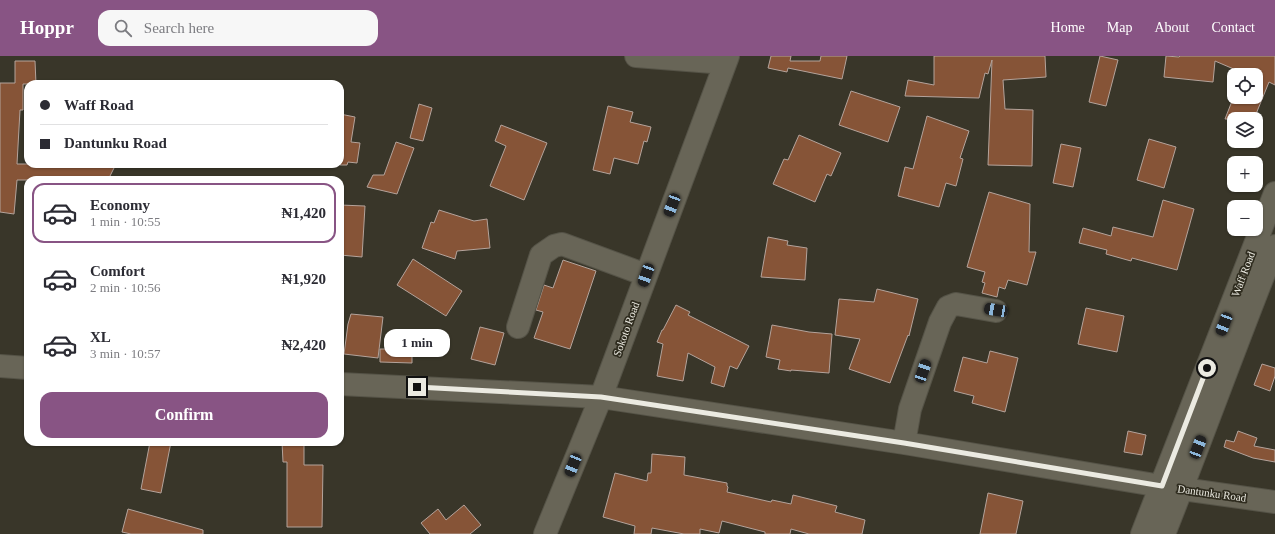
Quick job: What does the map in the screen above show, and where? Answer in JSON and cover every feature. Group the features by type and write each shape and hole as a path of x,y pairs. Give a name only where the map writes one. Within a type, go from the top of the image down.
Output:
{"street":[{"path":"636,56 727,60"},
{"name":"Sokoto Road","path":"545,534 601,397 727,60"},
{"name":"Waff Road","path":"1164,534 1172,488 1275,193"},
{"path":"518,327 541,255 554,246 562,244 646,275"},
{"name":"Waff Road","path":"1142,534 1172,488 1240,334 1275,246"},
{"path":"904,443 910,409 940,322 948,307 956,304 996,310"},
{"path":"0,366 24,368"},
{"name":"Dantunku Road","path":"344,384 601,397 904,443 1172,488 1275,502"}],"building":[{"path":"771,56 791,56 790,61 820,61 821,56 847,56 842,79 788,68 787,72 768,68"},
{"path":"934,56 1045,56 1046,77 1003,80 1005,109 1033,110 1032,166 988,165 992,60 988,74 985,73 979,98 905,96 908,80 934,85"},
{"path":"1100,56 1118,60 1106,106 1089,102"},
{"path":"1166,56 1275,56 1275,85 1269,82 1263,97 1263,68 1231,68 1215,61 1213,82 1164,77"},
{"path":"15,61 35,61 36,80 24,80 23,84 23,110 20,110 17,164 24,164 24,168 114,168 110,176 24,176 24,180 17,180 14,214 0,212 0,83 15,83"},
{"path":"851,91 900,107 888,142 839,125"},
{"path":"419,104 432,108 423,141 410,138"},
{"path":"1231,104 1260,104 1257,112 1228,112"},
{"path":"608,106 633,112 630,122 651,127 647,142 644,141 638,164 614,158 610,174 593,170"},
{"path":"344,115 355,117 351,142 360,143 357,163 348,162 347,165 344,165"},
{"path":"927,116 969,131 960,158 963,159 956,186 946,183 939,207 898,196 905,167 913,169"},
{"path":"501,125 547,143 524,200 490,186 506,146 495,141"},
{"path":"799,135 841,153 831,176 827,174 815,202 773,184 784,159 788,160"},
{"path":"1149,139 1176,147 1164,188 1137,180"},
{"path":"396,142 414,148 397,194 367,187 373,175 384,175"},
{"path":"1061,144 1081,148 1073,187 1053,183"},
{"path":"989,192 1030,204 1029,252 1036,252 1027,285 1008,280 1005,289 999,287 997,297 982,293 985,283 982,282 985,272 967,267"},
{"path":"1163,200 1194,209 1177,270 1132,258 1131,261 1106,254 1107,250 1079,243 1083,228 1111,236 1113,227 1153,237"},
{"path":"344,205 365,206 362,257 344,255"},
{"path":"439,210 474,221 487,219 490,248 457,251 455,259 422,248 431,222 434,223"},
{"path":"768,237 788,241 787,245 807,248 805,280 761,277"},
{"path":"413,259 462,291 446,316 397,285"},
{"path":"563,260 596,271 570,349 534,338 543,312 536,310 544,285 553,288"},
{"path":"877,289 918,299 909,336 908,335 890,383 849,369 860,339 835,335 839,299 874,302"},
{"path":"676,305 690,312 688,315 749,346 737,369 730,366 724,387 711,383 715,367 688,353 683,381 657,376 663,344 657,342"},
{"path":"1086,308 1124,316 1117,352 1078,344"},
{"path":"351,314 383,317 378,358 344,354 348,324"},
{"path":"772,325 809,332 832,334 829,373 778,369 780,360 766,357"},
{"path":"480,327 504,333 495,365 471,359"},
{"path":"380,349 412,349 412,363 380,362"},
{"path":"990,351 1018,358 1005,412 972,403 974,396 954,391 963,357 987,363"},
{"path":"1262,364 1275,368 1275,376 1270,391 1254,385"},
{"path":"1128,431 1146,435 1142,455 1124,452"},
{"path":"1238,431 1257,438 1254,446 1275,450 1275,462 1253,458 1224,447 1226,440 1234,442"},
{"path":"149,446 170,446 161,493 141,489"},
{"path":"282,446 304,446 304,465 323,465 322,527 287,527 287,462 283,462"},
{"path":"652,454 685,457 684,475 727,483 727,492 771,502 772,500 791,504 793,495 837,506 835,512 865,520 862,534 809,534 791,529 790,534 765,534 765,532 722,521 719,533 700,529 700,534 684,534 652,528 651,534 634,534 635,526 603,517 615,473 647,481 648,473 651,473"},
{"path":"988,493 1023,501 1016,534 980,534"},
{"path":"464,505 481,525 470,534 430,534 421,523 438,509 446,520"},
{"path":"128,509 203,530 203,534 131,534 122,532"}],"route":[{"path":"417,387 601,397 904,443 1162,486 1207,368"}]}
